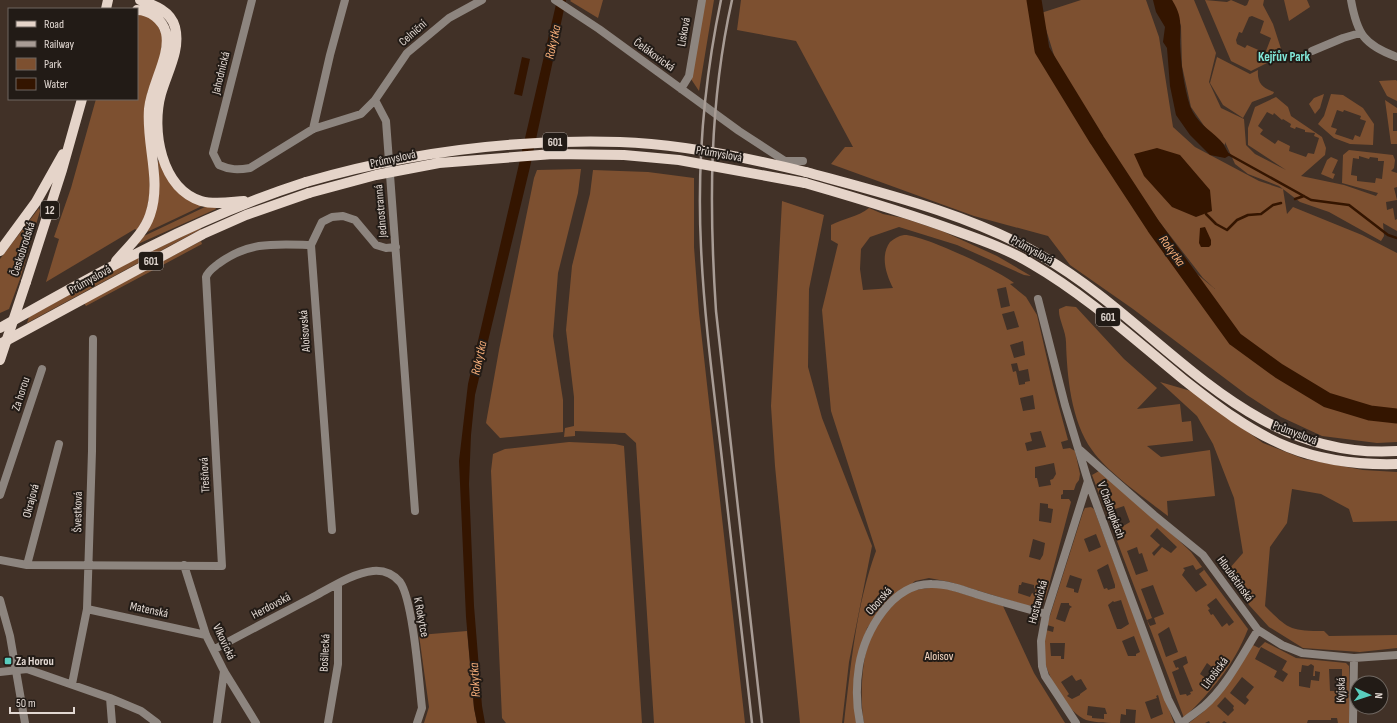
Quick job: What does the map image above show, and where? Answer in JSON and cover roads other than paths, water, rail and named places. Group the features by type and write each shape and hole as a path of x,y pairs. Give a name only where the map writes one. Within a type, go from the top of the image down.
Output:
{"main road":[{"path":"135,0 141,0 164,12 172,20 176,32 175,54 161,94 158,110 158,140 166,166 183,188 200,200 210,202 252,200"},
{"path":"110,267 140,234 150,216 154,193 149,130 149,109 154,84 163,60 167,39 166,32 160,20 151,14 138,10"},
{"name":"Českobrodská","path":"0,360 26,282 82,100"},
{"path":"0,251 36,202 71,138"},
{"name":"Průmyslová","path":"0,328 110,267 198,223 252,200 306,182 372,164 438,152 512,144 554,142 622,142 681,149 771,163 950,215 999,234 1034,250 1093,290 1228,399 1252,415 1281,431 1303,439 1336,447 1370,452 1397,451"},
{"name":"Průmyslová","path":"0,344 203,234 246,215 309,193 376,175 440,163 553,154 624,154 679,160 805,183 914,215 990,243 1032,263 1093,305 1220,408 1268,438 1300,451 1334,460 1367,464 1397,464"}],"street":[{"name":"Jahodnická","path":"252,0 213,153 218,165 228,169 240,170 250,168 313,129"},
{"path":"313,129 330,55 345,0"},
{"name":"Celniční","path":"375,100 407,53 449,18 482,0"},
{"name":"Čelákovická","path":"555,0 739,131 785,161 802,161"},
{"name":"Lísková","path":"681,89 689,76 691,69 702,0"},
{"path":"1351,0 1355,22 1360,33 1369,42 1383,52 1397,57"},
{"path":"1312,52 1343,38 1360,33"},
{"path":"313,129 360,114 375,100"},
{"name":"Jednostranná","path":"375,100 386,121 415,511"},
{"name":"Aloisovská","path":"332,530 311,245 322,222 332,217 343,216 355,220 376,245 386,248 396,247"},
{"name":"Třešňová","path":"0,560 27,565 222,566 206,289 207,274 229,256 250,247 271,244 311,245"},
{"name":"V Chaloupkách","path":"1038,299 1066,406 1088,481 1168,699 1181,723"},
{"name":"Švestková","path":"72,684 87,609 93,339"},
{"name":"Za horou","path":"0,495 42,369"},
{"name":"Okrajová","path":"27,565 59,444"},
{"name":"Hloubětínská","path":"1080,450 1154,515 1203,555 1258,630 1282,645 1302,653 1354,658 1397,655"},
{"name":"Hostavická","path":"1076,723 1052,687 1042,666 1040,641 1046,614 1088,481"},
{"name":"Vlkovická","path":"184,565 206,635 215,649 224,671 256,723"},
{"name":"K Rokytce","path":"338,584 372,571 384,571 395,577 401,584 409,609 422,708 417,723"},
{"name":"Herdovská","path":"215,649 338,584"},
{"name":"Bošilecká","path":"328,723 338,664 338,584"},
{"name":"Oborská","path":"860,723 857,705 859,665 870,631 887,607 900,594 917,586 931,584 950,586 1046,614"},
{"path":"0,600 8,628 25,723"},
{"name":"Matenská","path":"87,609 206,635"},
{"name":"Litošická","path":"1181,723 1205,705 1221,687 1258,630"},
{"name":"Kyjská","path":"1353,723 1354,658"},
{"path":"0,672 26,670 72,684 141,711 157,723"},
{"path":"217,723 224,671"},
{"path":"110,698 112,723"}],"water":[{"path":"557,0 566,0 530,167 475,395 471,435 469,484 474,606 482,706 485,723 477,723 474,708 466,617 459,461 468,384"},
{"path":"1153,0 1172,0 1176,6 1180,22 1180,44 1183,75 1190,106 1199,121 1223,144 1230,155 1225,158 1210,155 1190,135 1176,115 1170,86 1167,48 1163,42 1165,27 1156,12"},
{"path":"522,57 530,59 522,96 514,94"},
{"path":"1157,148 1180,155 1210,190 1212,211 1196,217 1172,207 1144,176 1134,154"},
{"path":"1205,227 1211,240 1211,245 1209,247 1201,247 1199,243 1200,228"}],"waterway":[{"name":"Rokytka","path":"1034,0 1042,50 1097,140 1154,227 1235,339 1279,371 1327,400 1370,413 1397,416"},
{"path":"1228,154 1311,200 1349,205 1388,235 1397,238"},
{"path":"1295,199 1304,196"},
{"path":"1206,214 1216,224 1227,230 1237,220 1248,215 1261,214 1273,205 1281,203"}],"railway":[{"path":"721,0 710,61 703,123 700,185 701,247 709,349 752,723"},
{"path":"732,0 724,39 715,116 712,233 716,311 762,723"}],"place":[{"name":"Za Horou","path":"8,661"}],"district":[{"name":"Kejřův Park","path":"1284,57"}],"park label":[{"name":"Aloisov","path":"939,656"}]}
